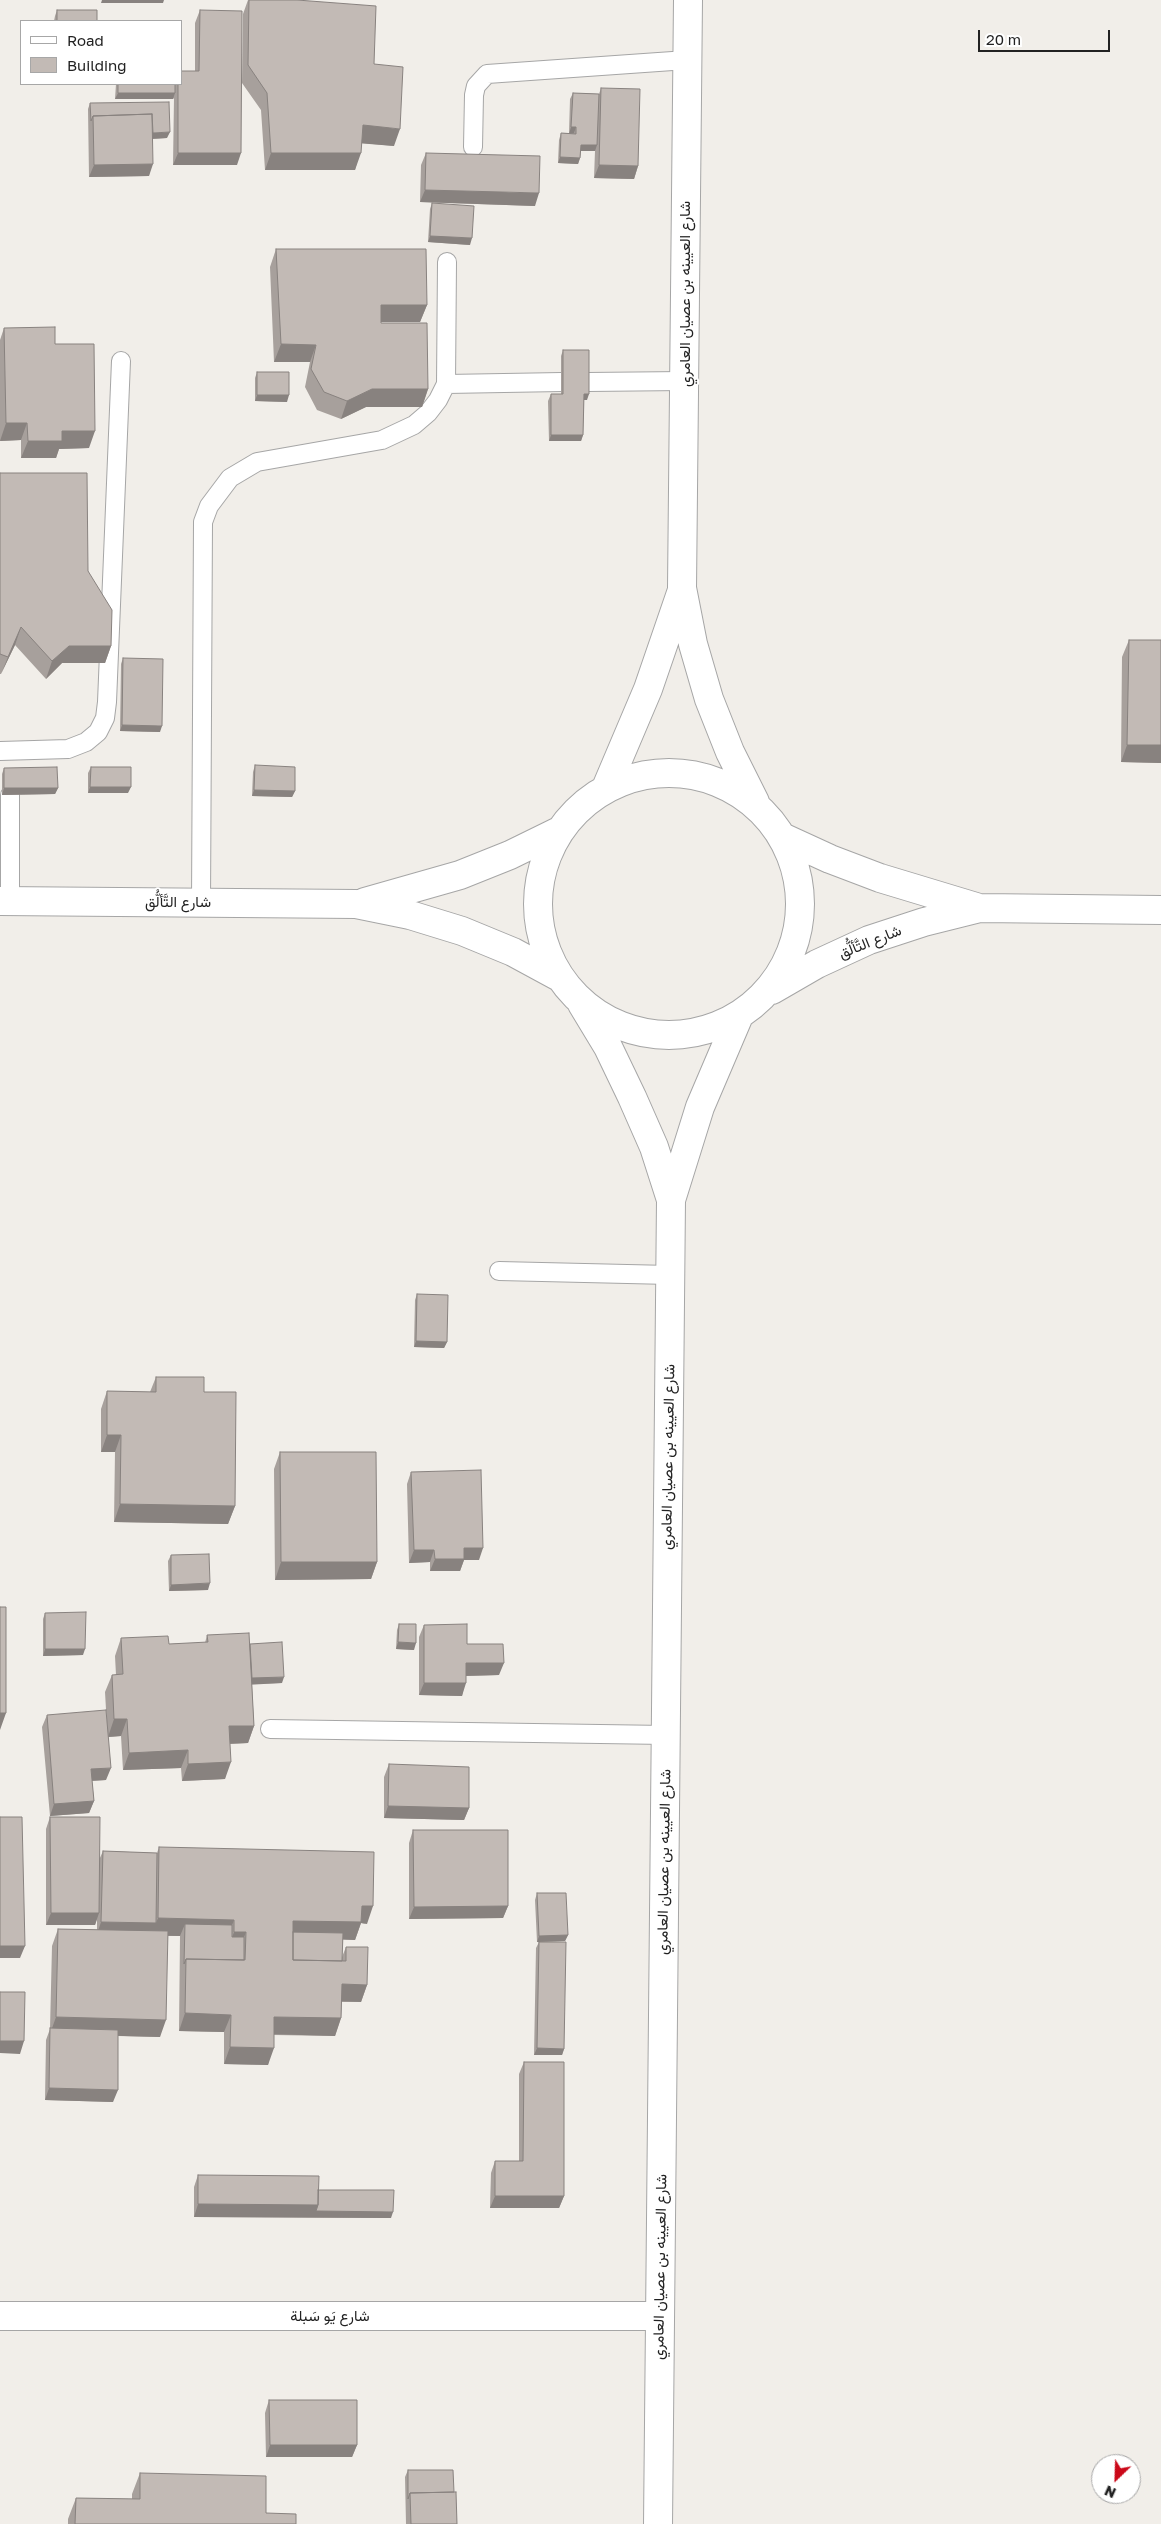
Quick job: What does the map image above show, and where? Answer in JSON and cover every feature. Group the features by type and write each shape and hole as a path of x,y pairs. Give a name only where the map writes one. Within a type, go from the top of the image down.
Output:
{"street":[{"name":"شارع العيينه بن عصيان العامري","path":"688,0 682,588 694,644 709,699 730,752 755,802"},
{"name":"شارع العيينه بن عصيان العامري","path":"606,788 648,689 682,588"},
{"path":"667,773 698,776 728,786 755,802 782,837 796,868 801,901 798,934 785,966 766,992 738,1018 710,1028 684,1034 655,1034 628,1028 602,1016 580,1000 561,978 547,950 539,920 539,889 545,860 559,831 572,815 606,788 636,776 667,773"},
{"name":"شارع التَّألُّق","path":"356,904 408,892 460,875 510,855 559,831"},
{"name":"شارع التَّألُّق","path":"782,837 830,859 880,878 980,908"},
{"name":"شارع التَّألُّق","path":"5,901 356,904 410,915 462,931 513,952 561,978"},
{"name":"شارع التَّألُّق","path":"766,992 816,964 869,940 924,922 980,908 1161,910"},
{"name":"شارع العيينه بن عصيان العامري","path":"580,1000 608,1047 632,1097 654,1147 671,1200"},
{"name":"شارع العيينه بن عصيان العامري","path":"658,2524 671,1200 700,1107 738,1018"},
{"name":"شارع يَو سَبلة","path":"0,2316 660,2316"}],"lane":[{"path":"473,147 474,94 476,86 487,74 687,60"},
{"path":"201,902 204,522 209,506 230,478 257,462 382,440 414,425 428,413 438,400 446,384 447,262"},
{"path":"7,756 68,749 86,742 98,732 105,718 121,361"},
{"path":"587,382 684,381"},
{"path":"446,384 562,382"},
{"path":"5,901 10,795"},
{"path":"499,1271 670,1275"},
{"path":"270,1729 666,1735"}],"building":[{"path":"249,0 297,0 376,6 374,64 403,67 400,129 363,125 361,153 271,153 267,93 248,65"},
{"path":"57,10 97,10 97,20 57,20"},
{"path":"200,10 242,11 241,153 178,153 178,85 182,85 182,71 199,71"},
{"path":"118,85 175,85 175,93 118,93"},
{"path":"601,88 640,89 638,166 599,165"},
{"path":"573,93 599,94 597,145 581,145 580,158 560,157 561,133 576,134 576,127 571,127"},
{"path":"169,102 170,132 153,133 152,114 93,116 91,121 90,103"},
{"path":"152,114 153,164 94,165 93,116"},
{"path":"426,153 540,156 539,193 425,190"},
{"path":"432,203 474,206 472,238 430,236"},
{"path":"276,249 426,249 427,305 381,305 381,323 427,323 428,389 372,389 347,401 324,392 311,369 316,345 281,344"},
{"path":"55,327 55,344 94,344 95,431 62,431 62,441 28,441 27,423 6,423 4,328"},
{"path":"563,350 589,350 589,394 584,394 583,435 551,435 551,394 563,394"},
{"path":"257,372 289,372 289,395 257,395"},
{"path":"0,473 87,473 88,571 112,610 111,646 69,646 52,661 21,627 8,657 0,654"},
{"path":"1129,640 1161,640 1161,745 1127,745"},
{"path":"123,658 163,659 162,726 122,725"},
{"path":"255,765 295,767 295,791 254,790"},
{"path":"57,767 58,788 4,788 4,768"},
{"path":"91,767 131,767 131,787 90,787"},
{"path":"417,1294 448,1295 447,1342 416,1341"},
{"path":"156,1377 204,1377 204,1392 236,1392 235,1506 120,1504 121,1435 107,1435 107,1391 156,1392"},
{"path":"280,1452 376,1452 377,1562 281,1562"},
{"path":"481,1470 483,1548 464,1548 464,1559 435,1559 434,1550 414,1550 411,1472"},
{"path":"209,1554 210,1583 171,1585 171,1555"},
{"path":"0,1607 6,1607 6,1713 0,1713"},
{"path":"86,1612 85,1649 45,1649 45,1613"},
{"path":"399,1624 416,1624 416,1643 398,1642"},
{"path":"467,1624 467,1644 503,1644 504,1663 466,1663 466,1683 424,1683 424,1625"},
{"path":"249,1633 254,1726 229,1726 231,1762 188,1764 188,1750 129,1753 127,1719 114,1719 112,1675 123,1674 121,1638 168,1636 169,1644 208,1642 207,1635"},
{"path":"282,1642 284,1677 252,1678 250,1644"},
{"path":"106,1710 111,1768 91,1769 94,1801 54,1804 47,1715"},
{"path":"389,1764 469,1767 469,1808 388,1806"},
{"path":"0,1817 22,1817 25,1946 0,1946"},
{"path":"50,1817 100,1817 99,1913 51,1913"},
{"path":"413,1830 508,1830 508,1906 414,1907"},
{"path":"159,1847 374,1852 373,1906 362,1906 361,1922 293,1921 293,1960 346,1961 346,1947 368,1947 367,1985 342,1984 341,2018 274,2017 274,2048 230,2047 231,2015 185,2013 186,1959 245,1960 246,1932 234,1932 234,1920 158,1918"},
{"path":"103,1851 157,1853 156,1923 101,1922"},
{"path":"537,1893 566,1893 568,1935 539,1936"},
{"path":"185,1924 232,1925 232,1937 244,1937 244,1960 186,1959 184,1964"},
{"path":"58,1929 168,1931 166,2020 56,2017"},
{"path":"293,1932 343,1933 342,1961 293,1960"},
{"path":"539,1942 566,1942 564,2049 537,2048"},
{"path":"0,1992 25,1992 24,2041 0,2041"},
{"path":"50,2028 118,2030 118,2090 49,2088"},
{"path":"524,2062 564,2062 564,2196 495,2196 495,2161 523,2161"},
{"path":"198,2175 319,2176 318,2205 198,2204"},
{"path":"318,2190 394,2190 393,2212 316,2211"},
{"path":"269,2400 357,2400 357,2445 270,2445"},
{"path":"408,2470 453,2470 454,2492 410,2493 408,2499"},
{"path":"140,2473 266,2476 266,2513 296,2514 296,2524 75,2524 76,2498 140,2499"},
{"path":"456,2492 457,2524 411,2524 410,2493"}]}
